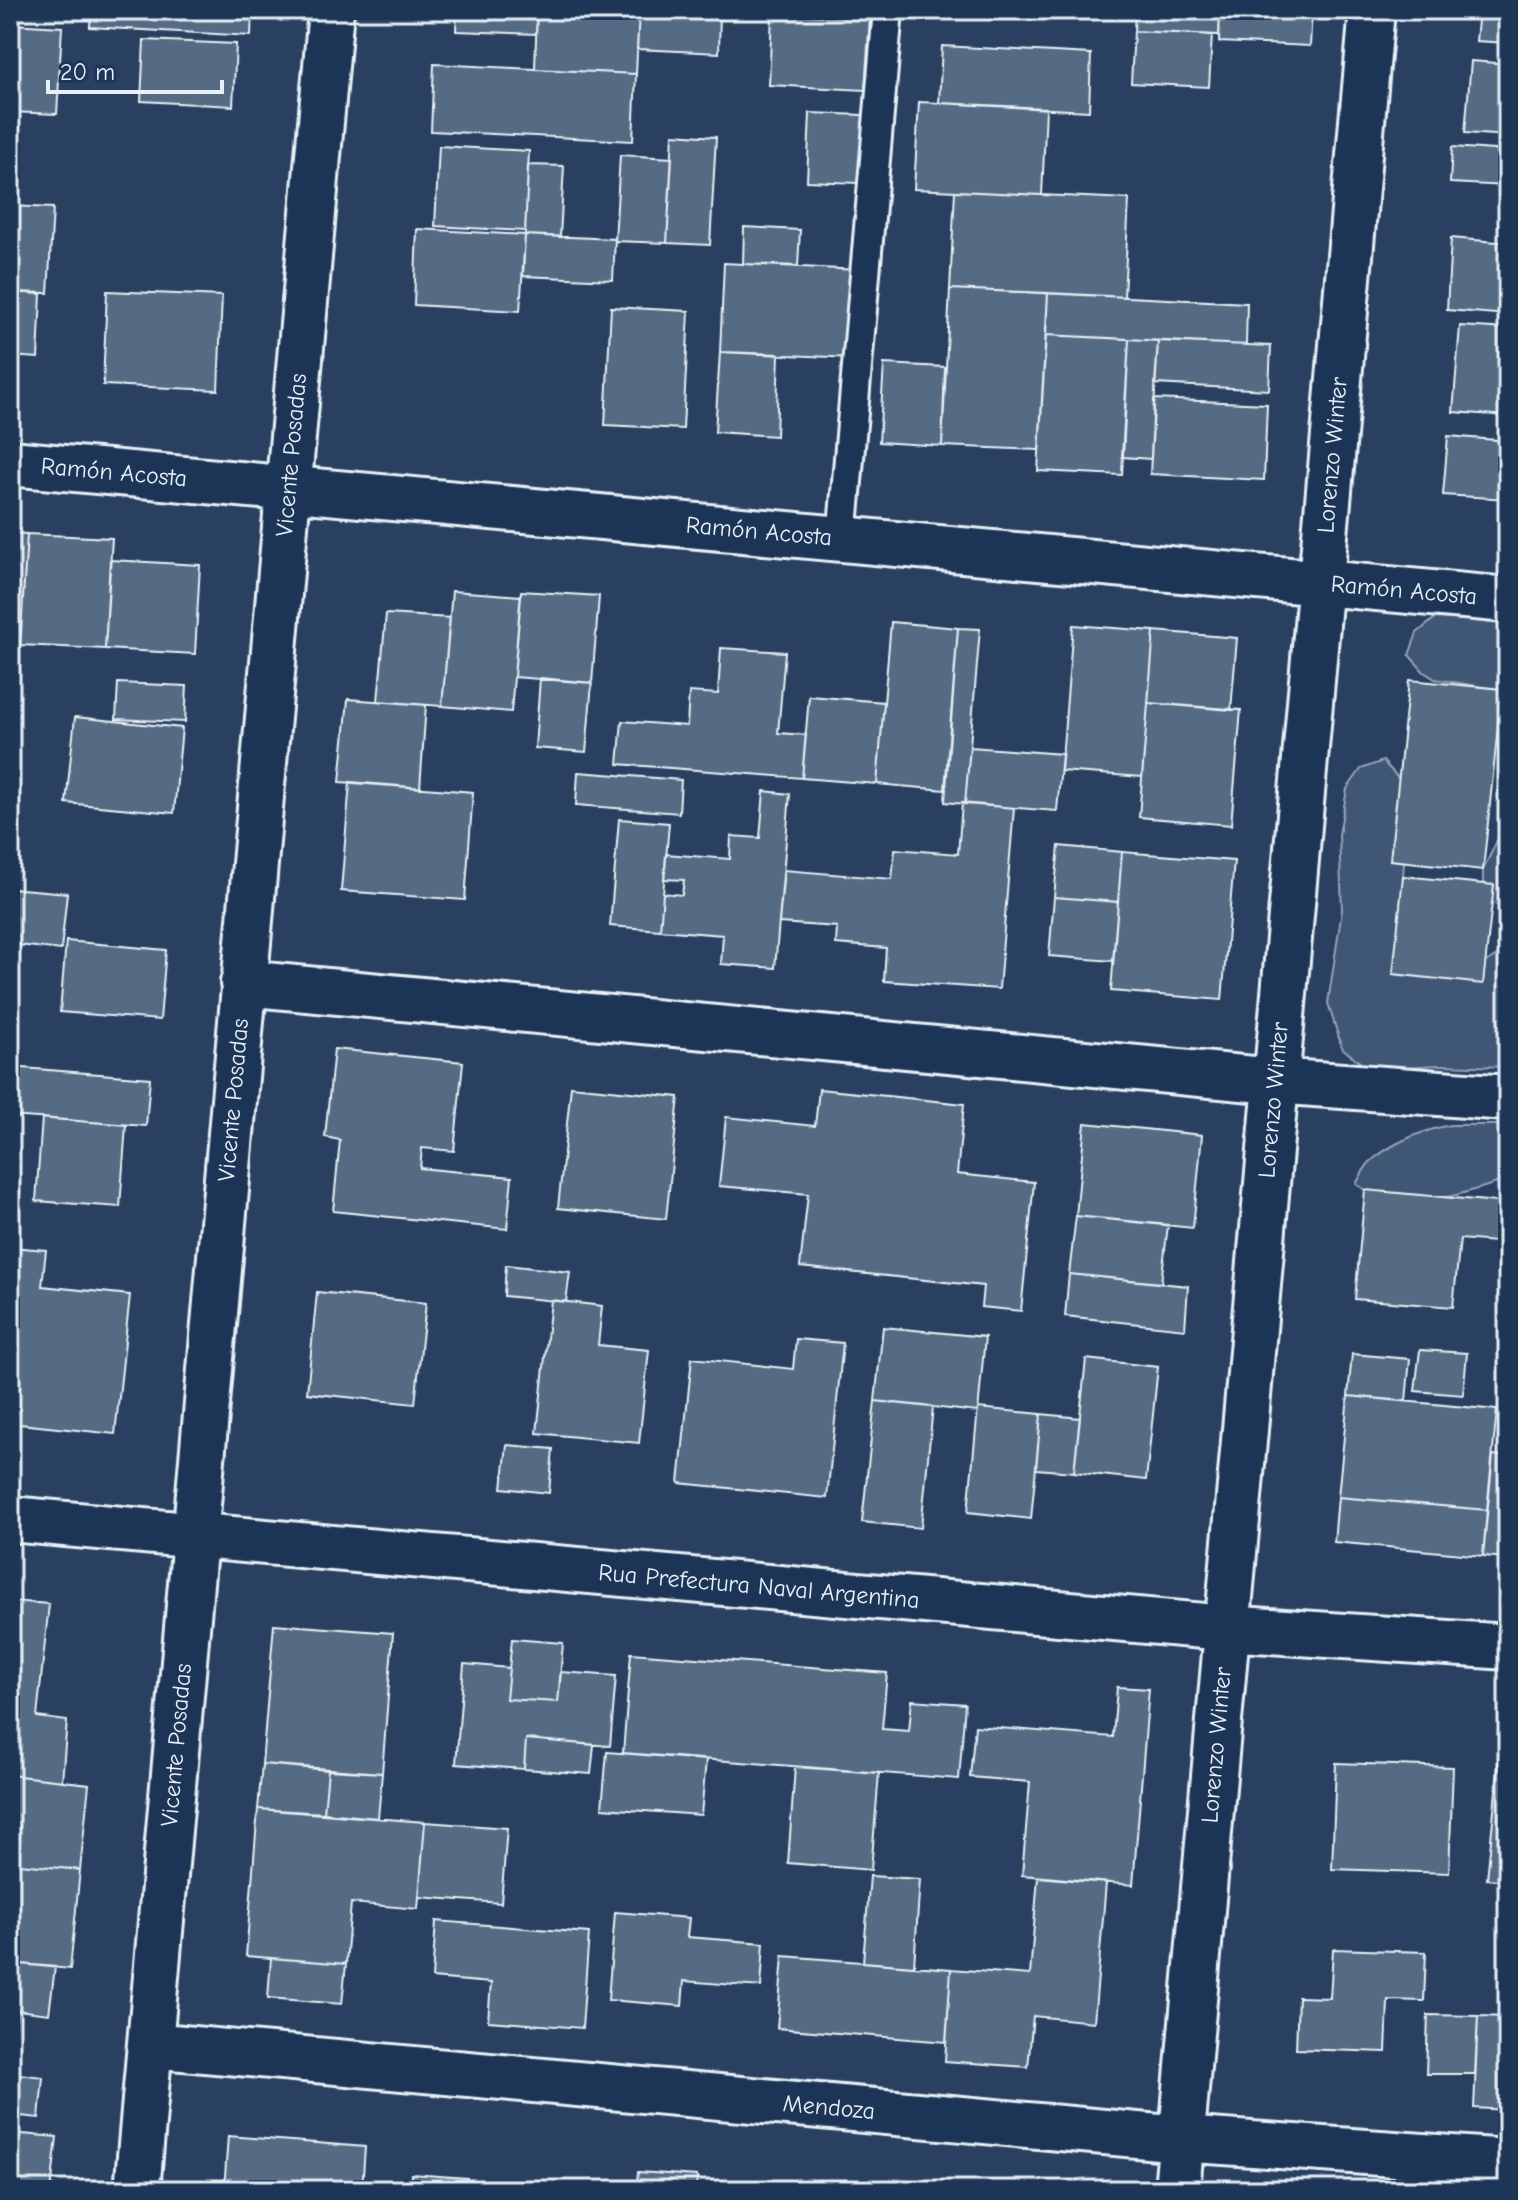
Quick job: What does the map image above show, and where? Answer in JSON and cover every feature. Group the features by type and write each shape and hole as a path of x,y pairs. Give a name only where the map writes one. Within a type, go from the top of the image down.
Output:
{"street":[{"name":"Vicente Posadas","path":"137,2190 331,10"},
{"name":"Lorenzo Winter","path":"1177,2190 1372,10"},
{"name":"Ramón Acosta","path":"10,463 1508,600"},
{"path":"243,983 1274,1081 1508,1098"},
{"name":"Rua Prefectura Naval Argentina","path":"10,1519 1226,1628 1508,1647"},
{"name":"Mendoza","path":"150,2045 1181,2139 1508,2162"}],"lane":[{"path":"842,539 888,10"}],"shaded area":[{"path":"1435,618 1508,625 1508,691 1435,679 1424,672 1409,655 1417,633"},
{"path":"1383,761 1399,779 1405,853 1403,876 1412,896 1480,965 1501,954 1508,934 1508,1067 1438,1065 1387,1068 1362,1064 1342,1048 1328,1003 1342,910 1339,835 1347,789 1361,769"},
{"path":"1508,818 1508,931 1503,910 1483,894 1483,870"},
{"path":"1451,1125 1499,1125 1508,1129 1508,1180 1450,1196 1412,1201 1394,1200 1356,1184 1368,1164 1397,1143"}],"building":[{"path":"91,10 252,10 251,36 90,27"},
{"path":"457,10 537,10 536,34 456,31"},
{"path":"537,10 639,10 636,74 535,69"},
{"path":"639,10 720,10 719,53 637,49"},
{"path":"1135,10 1220,10 1219,35 1134,31"},
{"path":"1220,10 1312,10 1310,46 1219,42"},
{"path":"1479,10 1508,10 1508,43 1476,41"},
{"path":"772,13 870,18 865,90 769,85"},
{"path":"10,24 62,27 57,114 10,112"},
{"path":"1134,31 1212,35 1209,87 1131,83"},
{"path":"144,40 236,44 233,106 141,101"},
{"path":"942,46 1091,54 1089,111 939,103"},
{"path":"1471,61 1508,64 1508,136 1465,133"},
{"path":"434,64 636,74 633,141 431,131"},
{"path":"919,102 1046,108 1042,195 914,189"},
{"path":"10,112 18,112 13,196 10,195"},
{"path":"810,113 863,115 859,183 807,181"},
{"path":"673,134 716,137 710,245 667,243"},
{"path":"439,146 529,151 525,231 435,226"},
{"path":"1452,147 1508,151 1508,186 1450,183"},
{"path":"620,155 672,158 667,243 615,241"},
{"path":"528,165 564,166 560,237 525,235"},
{"path":"955,191 1129,199 1124,297 950,289"},
{"path":"10,206 53,208 48,293 10,292"},
{"path":"744,227 800,230 798,266 743,264"},
{"path":"417,229 525,235 520,311 414,305"},
{"path":"525,235 615,239 613,280 523,276"},
{"path":"1451,238 1508,243 1508,315 1447,310"},
{"path":"724,263 858,270 853,358 720,352"},
{"path":"950,289 1048,293 1039,450 942,446"},
{"path":"107,291 222,296 218,390 103,385"},
{"path":"10,292 41,294 38,358 10,356"},
{"path":"1048,293 1247,303 1246,345 1046,335"},
{"path":"611,307 689,311 683,429 605,425"},
{"path":"1460,326 1508,329 1508,416 1453,412"},
{"path":"1046,335 1129,339 1122,475 1038,471"},
{"path":"1129,339 1158,341 1151,459 1122,457"},
{"path":"1158,341 1271,346 1269,390 1155,384"},
{"path":"720,352 779,354 776,436 715,432"},
{"path":"884,364 945,367 942,446 879,442"},
{"path":"1154,399 1267,404 1264,480 1150,474"},
{"path":"1448,436 1508,441 1508,499 1443,495"},
{"path":"10,533 27,534 21,632 10,632"},
{"path":"27,534 112,538 105,649 20,645"},
{"path":"110,560 200,565 195,654 105,649"},
{"path":"452,591 521,596 511,712 442,706"},
{"path":"521,591 599,596 592,683 514,677"},
{"path":"386,614 450,618 442,706 378,701"},
{"path":"891,622 958,628 945,790 877,784"},
{"path":"1073,625 1154,631 1142,777 1061,771"},
{"path":"958,628 980,629 965,804 945,802"},
{"path":"1154,631 1237,638 1231,710 1148,703"},
{"path":"721,648 785,652 778,733 806,735 802,778 618,764 622,721 687,726 689,692 718,694"},
{"path":"540,678 592,683 586,752 535,748"},
{"path":"1409,680 1502,689 1483,870 1390,860"},
{"path":"118,683 187,686 185,722 116,719"},
{"path":"809,696 884,702 877,784 802,778"},
{"path":"348,699 426,705 420,788 340,782"},
{"path":"1148,703 1241,710 1231,825 1139,817"},
{"path":"75,717 182,728 174,813 66,803"},
{"path":"970,747 1062,754 1057,811 965,804"},
{"path":"578,772 681,780 679,813 576,805"},
{"path":"350,782 473,792 465,900 341,891"},
{"path":"764,791 790,794 775,968 721,964 723,935 660,930 663,893 682,895 684,880 664,879 666,854 730,859 731,836 760,838"},
{"path":"962,803 1014,808 999,989 884,981 886,948 836,944 837,927 779,923 784,870 892,879 895,849 958,854"},
{"path":"619,819 669,823 660,930 610,926"},
{"path":"1059,846 1122,852 1118,902 1054,897"},
{"path":"1122,852 1234,861 1222,1000 1111,991"},
{"path":"1403,876 1494,885 1483,984 1393,974"},
{"path":"10,888 67,893 61,950 10,944"},
{"path":"1054,897 1118,902 1113,961 1049,956"},
{"path":"66,941 166,950 160,1020 60,1012"},
{"path":"334,1049 463,1062 454,1151 422,1148 420,1168 512,1177 507,1229 333,1211 340,1140 325,1137"},
{"path":"10,1067 150,1078 146,1126 10,1116"},
{"path":"571,1086 679,1097 666,1219 558,1208"},
{"path":"819,1089 964,1104 957,1174 1034,1182 1021,1311 981,1307 983,1286 800,1267 808,1194 719,1186 726,1117 815,1126"},
{"path":"42,1118 126,1125 120,1207 36,1201"},
{"path":"1085,1123 1202,1135 1193,1228 1076,1216"},
{"path":"1365,1190 1508,1203 1508,1243 1460,1239 1453,1307 1355,1299"},
{"path":"1076,1216 1168,1225 1161,1283 1069,1274"},
{"path":"10,1247 46,1250 42,1286 130,1295 115,1434 10,1423"},
{"path":"506,1265 570,1272 566,1302 504,1296"},
{"path":"1069,1274 1188,1286 1185,1329 1065,1316"},
{"path":"317,1292 426,1303 415,1404 307,1393"},
{"path":"551,1300 602,1306 598,1345 649,1350 639,1443 537,1433"},
{"path":"883,1327 985,1337 978,1412 875,1401"},
{"path":"796,1339 843,1343 827,1498 679,1483 692,1358 793,1369"},
{"path":"1420,1350 1467,1353 1463,1395 1415,1391"},
{"path":"1352,1354 1410,1359 1406,1401 1348,1396"},
{"path":"1086,1359 1158,1367 1146,1480 1074,1472"},
{"path":"1348,1396 1497,1410 1487,1510 1338,1497"},
{"path":"875,1401 933,1407 921,1528 862,1522"},
{"path":"978,1408 1041,1414 1031,1519 968,1512"},
{"path":"1041,1414 1080,1418 1074,1472 1036,1469"},
{"path":"507,1445 553,1449 549,1493 502,1488"},
{"path":"1493,1455 1508,1456 1508,1558 1483,1556"},
{"path":"1338,1497 1487,1510 1483,1556 1334,1542"},
{"path":"10,1601 49,1604 37,1717 67,1721 62,1781 10,1775"},
{"path":"274,1624 393,1633 382,1773 262,1764"},
{"path":"512,1639 563,1643 558,1702 506,1699"},
{"path":"631,1653 887,1673 882,1729 909,1731 912,1700 965,1704 959,1779 623,1753"},
{"path":"464,1664 509,1668 506,1699 558,1702 561,1672 616,1676 610,1746 526,1739 524,1769 456,1764"},
{"path":"1117,1687 1149,1689 1133,1885 1022,1875 1030,1782 970,1777 975,1726 1113,1737"},
{"path":"1502,1731 1508,1732 1508,1881 1487,1879"},
{"path":"526,1739 594,1745 591,1774 524,1769"},
{"path":"607,1752 706,1760 701,1815 602,1808"},
{"path":"1336,1763 1453,1767 1449,1873 1332,1869"},
{"path":"262,1764 328,1770 324,1813 258,1809"},
{"path":"795,1767 879,1773 871,1870 788,1863"},
{"path":"328,1770 382,1773 378,1818 324,1813"},
{"path":"10,1775 89,1784 80,1870 10,1863"},
{"path":"258,1809 425,1822 418,1909 351,1903 346,1964 246,1956"},
{"path":"425,1822 507,1828 501,1903 419,1897"},
{"path":"10,1863 80,1870 70,1969 10,1963"},
{"path":"870,1876 920,1879 914,1966 863,1962"},
{"path":"1038,1877 1106,1883 1094,2022 1033,2016 1028,2067 945,2061 951,1969 1030,1975"},
{"path":"615,1912 689,1918 687,1937 764,1943 761,1987 684,1981 682,2006 608,2000"},
{"path":"436,1921 589,1933 582,2028 488,2021 491,1983 432,1978"},
{"path":"1333,1949 1426,1952 1424,2001 1388,2000 1386,2052 1296,2049 1298,1997 1330,1998"},
{"path":"783,1956 951,1969 946,2042 777,2028"},
{"path":"271,1958 346,1964 342,2004 268,1998"},
{"path":"10,1963 55,1967 49,2014 17,2010 11,2073 43,2077 39,2118 10,2115"},
{"path":"1428,2015 1478,2016 1475,2074 1426,2074"},
{"path":"1478,2016 1508,2017 1508,2110 1474,2108"},
{"path":"10,2133 57,2137 51,2190 10,2190"},
{"path":"228,2136 365,2147 362,2190 224,2190"},
{"path":"638,2172 697,2176 696,2190 636,2190"},
{"path":"411,2174 467,2178 466,2190 410,2190"}]}
